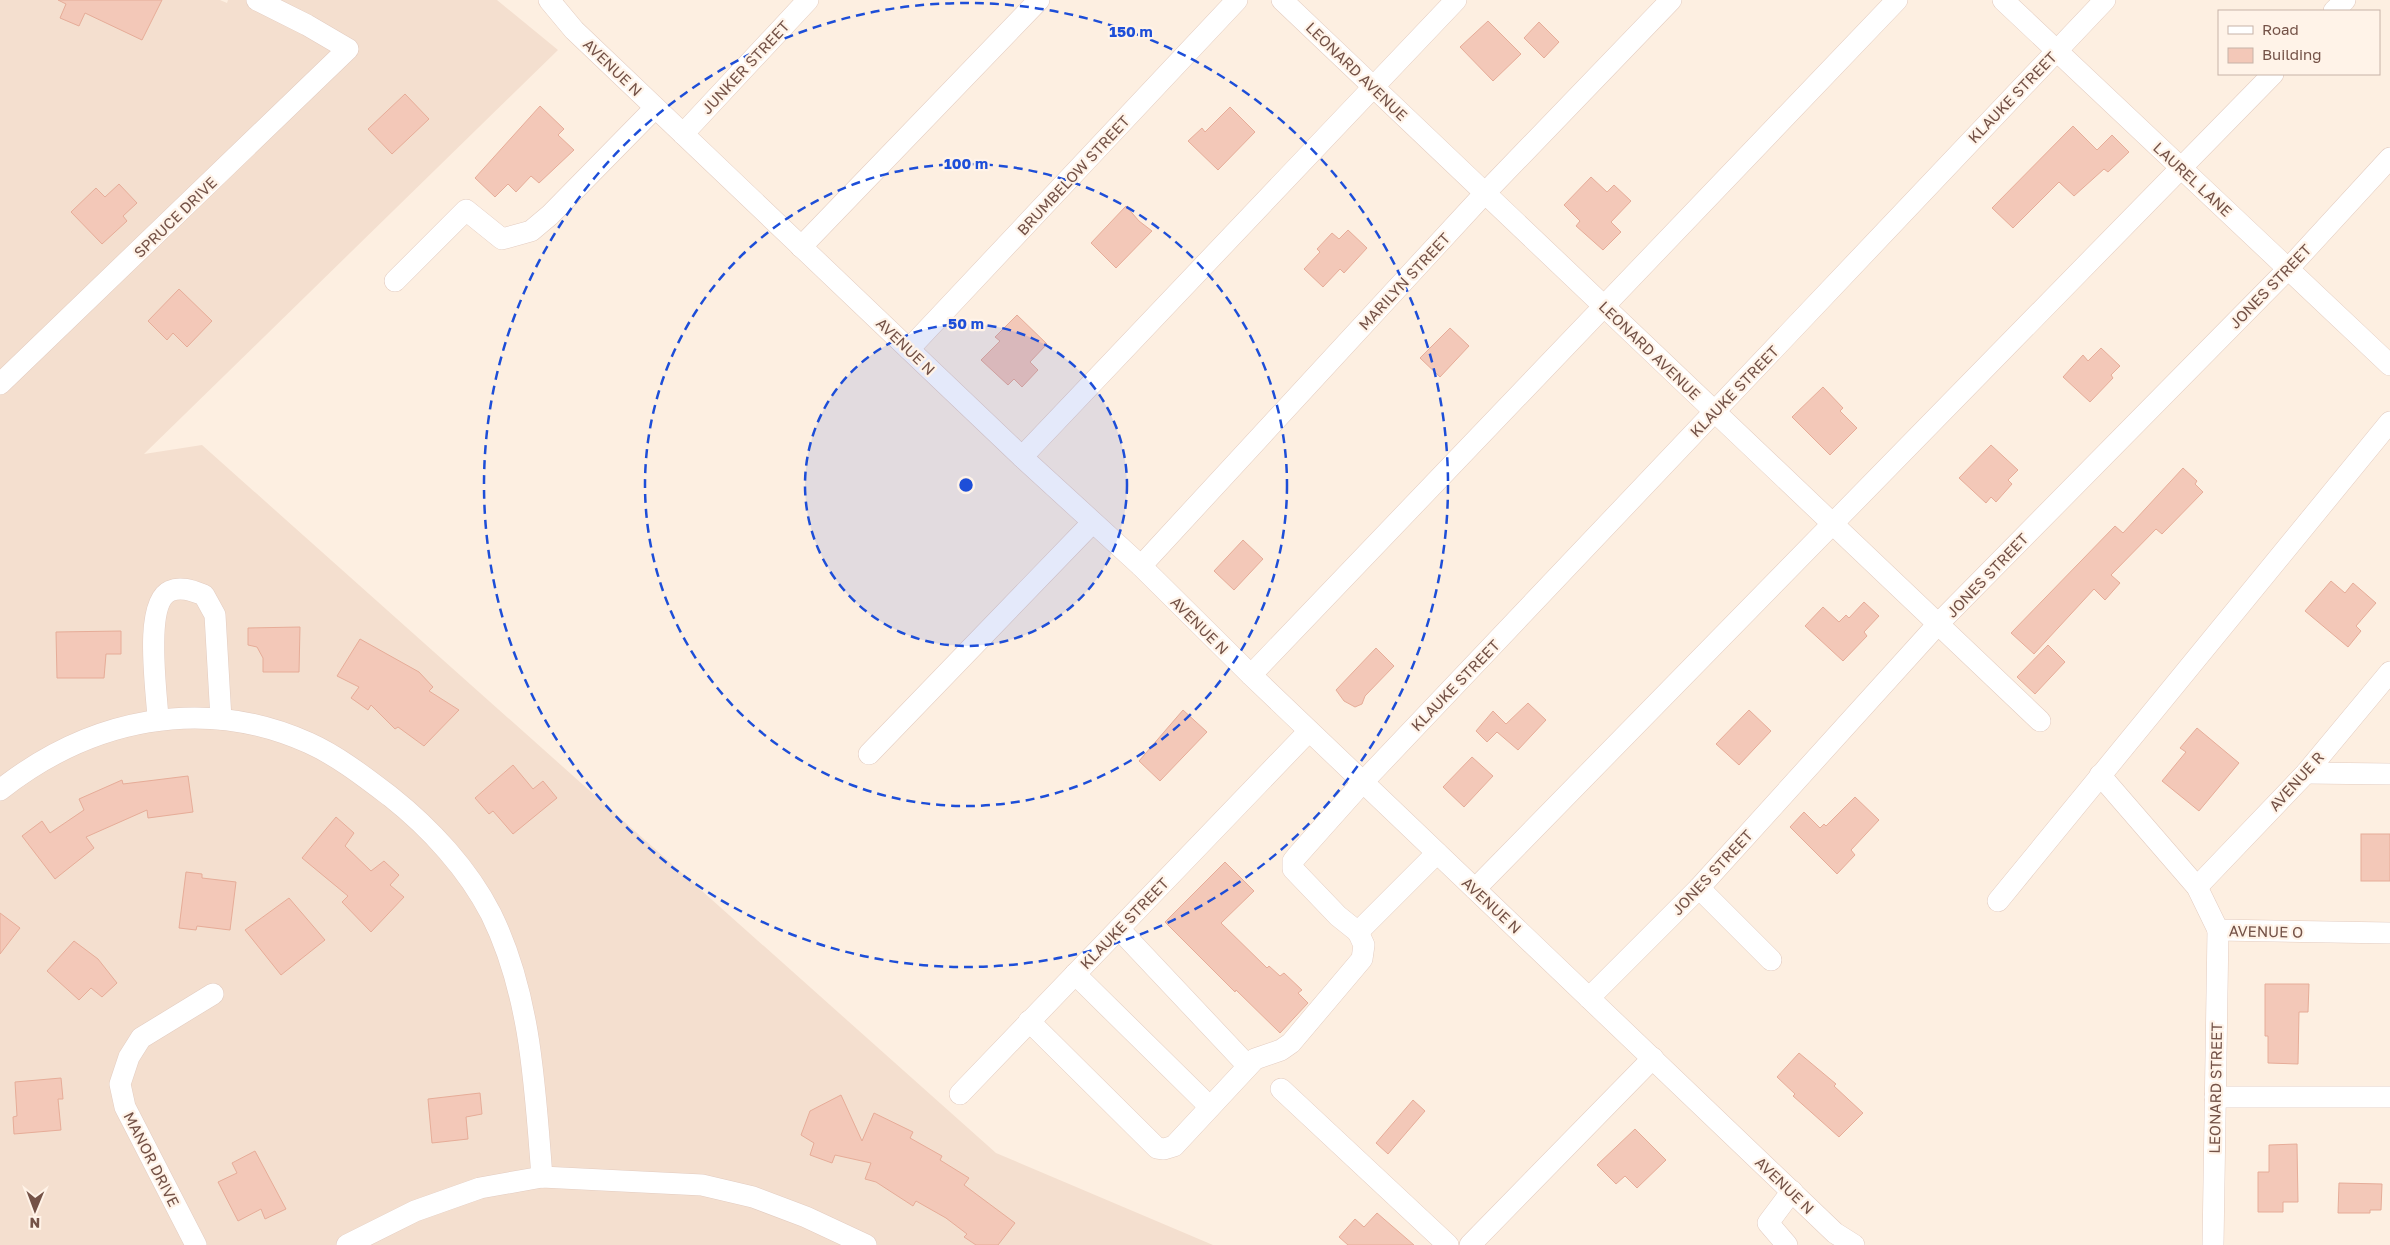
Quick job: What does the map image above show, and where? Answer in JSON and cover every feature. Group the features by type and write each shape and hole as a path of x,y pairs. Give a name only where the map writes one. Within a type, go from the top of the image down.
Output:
{"street":[{"name":"SPRUCE DRIVE","path":"0,384 348,49 307,25 257,0"},
{"name":"AVENUE N","path":"549,0 574,30 655,108 1092,523 1141,566 1250,675 1836,1233 1854,1245"},
{"name":"JUNKER STREET","path":"683,134 808,0"},
{"path":"802,247 1039,0"},
{"name":"BRUMBELOW STREET","path":"909,349 1237,0"},
{"name":"LEONARD AVENUE","path":"1282,0 2040,721"},
{"path":"1022,457 1456,0"},
{"name":"MARILYN STREET","path":"1141,566 1486,193 1671,0"},
{"path":"1250,675 1897,0"},
{"name":"LAUREL LANE","path":"2003,0 2386,362"},
{"name":"KLAUKE STREET","path":"1358,932 1338,916 1293,870 1293,861 1362,782 2105,0"},
{"path":"2335,10 2345,0"},
{"path":"1475,889 2272,75"},
{"path":"395,282 466,210 502,238 531,231 550,216 655,108"},
{"name":"JONES STREET","path":"1589,998 1699,888 1938,624 2288,269 2390,158"},
{"path":"1998,901 2390,422"},
{"path":"869,754 1092,523"},
{"path":"158,719 154,624 158,604 169,592 185,588 204,595 215,615 221,720"},
{"name":"AVENUE R","path":"2197,887 2306,772 2390,672"},
{"path":"0,790 52,754 106,731 158,719 221,720 251,724 309,743 366,778 413,815 460,867 490,912 507,949 523,1011 534,1073 542,1177"},
{"name":"KLAUKE STREET","path":"960,1094 1309,731"},
{"path":"2306,772 2390,774"},
{"name":"AVENUE O","path":"2100,775 2197,887 2218,930 2390,933"},
{"path":"1029,1022 1157,1148 1164,1149 1174,1146 1255,1059 1281,1050 1291,1043 1362,959 1364,945 1358,932 1437,854"},
{"path":"1699,888 1771,960"},
{"path":"1119,929 1248,1066"},
{"name":"LEONARD STREET","path":"2213,1245 2218,930"},
{"path":"1075,974 1210,1107"},
{"name":"MANOR DRIVE","path":"196,1245 125,1107 120,1084 129,1057 141,1038 213,994"},
{"path":"1470,1245 1653,1058"},
{"path":"1281,1088 1448,1245"},
{"path":"2215,1097 2390,1097"},
{"path":"347,1245 415,1211 480,1188 542,1177 640,1180 702,1185 753,1197 806,1216 866,1245"},
{"path":"1787,1245 1768,1223 1792,1191"}],"shaded area":[{"path":"0,0 220,0 227,3 228,0 497,0 558,50 144,454 202,445 996,1153 1213,1245 0,1245"}],"building":[{"path":"58,0 162,0 142,40 85,13 79,26 60,18 66,4"},
{"path":"1488,21 1521,54 1493,81 1460,47"},
{"path":"1539,22 1559,42 1544,58 1524,38"},
{"path":"405,94 429,119 392,154 368,129"},
{"path":"540,106 564,129 558,135 574,150 539,183 531,176 516,192 508,184 495,197 475,178"},
{"path":"1230,107 1255,132 1218,170 1188,141 1202,128 1205,132"},
{"path":"2073,126 2097,150 2112,135 2129,152 2108,172 2104,169 2074,196 2059,182 2013,228 1992,208"},
{"path":"1591,177 1607,192 1614,185 1631,201 1611,222 1621,232 1603,250 1576,226 1580,221 1564,205"},
{"path":"119,184 137,203 123,216 127,221 102,244 71,212 96,188 105,197"},
{"path":"1126,206 1139,221 1152,231 1116,268 1091,243"},
{"path":"1348,230 1367,248 1344,273 1340,269 1323,287 1304,269 1320,252 1317,249 1332,233 1339,239"},
{"path":"179,289 212,321 187,347 173,333 167,340 148,321"},
{"path":"1017,315 1047,344 1030,362 1038,370 1022,387 1014,379 1008,385 981,360 1000,341 995,337"},
{"path":"1450,328 1469,346 1440,377 1420,358"},
{"path":"2101,348 2120,366 2111,375 2113,378 2090,402 2063,377 2083,355 2088,361"},
{"path":"1823,387 1843,408 1840,411 1857,428 1830,455 1792,417"},
{"path":"1991,445 2018,470 2008,480 2012,484 1996,502 1991,497 1986,503 1959,478"},
{"path":"2183,468 2197,481 2195,484 2203,492 2162,534 2156,529 2111,575 2120,583 2105,600 2094,589 2034,654 2011,633 2115,526 2123,533"},
{"path":"1243,540 1263,559 1234,590 1214,571"},
{"path":"2331,581 2345,593 2353,583 2376,603 2356,626 2361,631 2348,647 2305,611"},
{"path":"1864,602 1879,616 1864,632 1867,636 1843,661 1805,626 1823,607 1839,622 1846,615 1849,618"},
{"path":"300,627 299,672 263,672 263,658 257,647 248,645 248,628"},
{"path":"121,631 121,654 106,654 104,678 57,678 56,632"},
{"path":"360,639 419,672 433,687 429,691 459,710 424,746 398,727 395,729 371,705 368,710 351,698 359,687 337,676"},
{"path":"2048,645 2065,662 2035,694 2017,677"},
{"path":"1376,648 1394,666 1365,696 1362,704 1355,707 1344,701 1336,690"},
{"path":"1528,703 1546,720 1518,750 1497,732 1487,742 1476,731 1493,711 1506,724"},
{"path":"1183,710 1207,732 1160,781 1139,761"},
{"path":"1749,710 1771,731 1739,765 1716,744"},
{"path":"2197,728 2239,763 2199,811 2162,781 2186,752 2180,748"},
{"path":"1472,757 1493,776 1464,807 1443,787"},
{"path":"513,765 533,789 543,781 557,798 513,834 493,811 489,814 475,798"},
{"path":"188,776 193,812 148,818 147,810 86,837 94,848 55,879 22,836 42,821 50,833 84,810 79,799 122,780 123,784"},
{"path":"1855,797 1879,820 1851,850 1855,855 1837,874 1790,827 1804,812 1820,828 1824,824 1826,826"},
{"path":"336,817 354,833 345,846 371,871 384,861 399,875 390,885 404,897 371,932 342,902 348,896 302,858"},
{"path":"2361,834 2390,834 2390,881 2361,881"},
{"path":"1225,862 1254,891 1221,923 1267,968 1269,966 1280,976 1284,973 1302,990 1298,993 1308,1003 1280,1033 1236,990 1235,992 1165,922"},
{"path":"186,872 202,874 202,878 236,882 230,930 197,926 196,930 179,928"},
{"path":"289,898 325,940 281,975 245,930"},
{"path":"0,913 20,928 0,954"},
{"path":"74,941 98,959 117,983 102,997 91,988 79,1000 47,971"},
{"path":"2265,984 2309,984 2308,1012 2299,1012 2298,1064 2268,1063 2268,1036 2265,1036"},
{"path":"1799,1053 1836,1084 1834,1086 1863,1113 1839,1137 1793,1096 1795,1094 1777,1077"},
{"path":"61,1078 63,1099 58,1099 61,1130 14,1134 13,1117 17,1116 15,1082"},
{"path":"480,1093 482,1114 466,1117 468,1139 432,1143 428,1099"},
{"path":"841,1095 862,1141 874,1113 913,1132 910,1138 942,1156 940,1160 969,1178 964,1185 1015,1223 998,1245 976,1245 964,1237 967,1234 946,1218 916,1201 913,1206 876,1182 865,1179 871,1163 835,1155 832,1163 810,1155 814,1143 801,1135 810,1111"},
{"path":"1413,1100 1425,1111 1388,1154 1376,1143"},
{"path":"1635,1129 1666,1160 1637,1188 1625,1176 1616,1184 1597,1165"},
{"path":"2297,1144 2298,1202 2283,1202 2283,1212 2258,1212 2258,1172 2269,1172 2269,1145"},
{"path":"255,1151 286,1209 265,1219 261,1209 238,1221 218,1182 237,1173 232,1163"},
{"path":"2339,1183 2382,1184 2381,1210 2370,1210 2370,1213 2338,1213"},
{"path":"1377,1213 1414,1245 1348,1245 1339,1237 1355,1219 1364,1227"}]}
